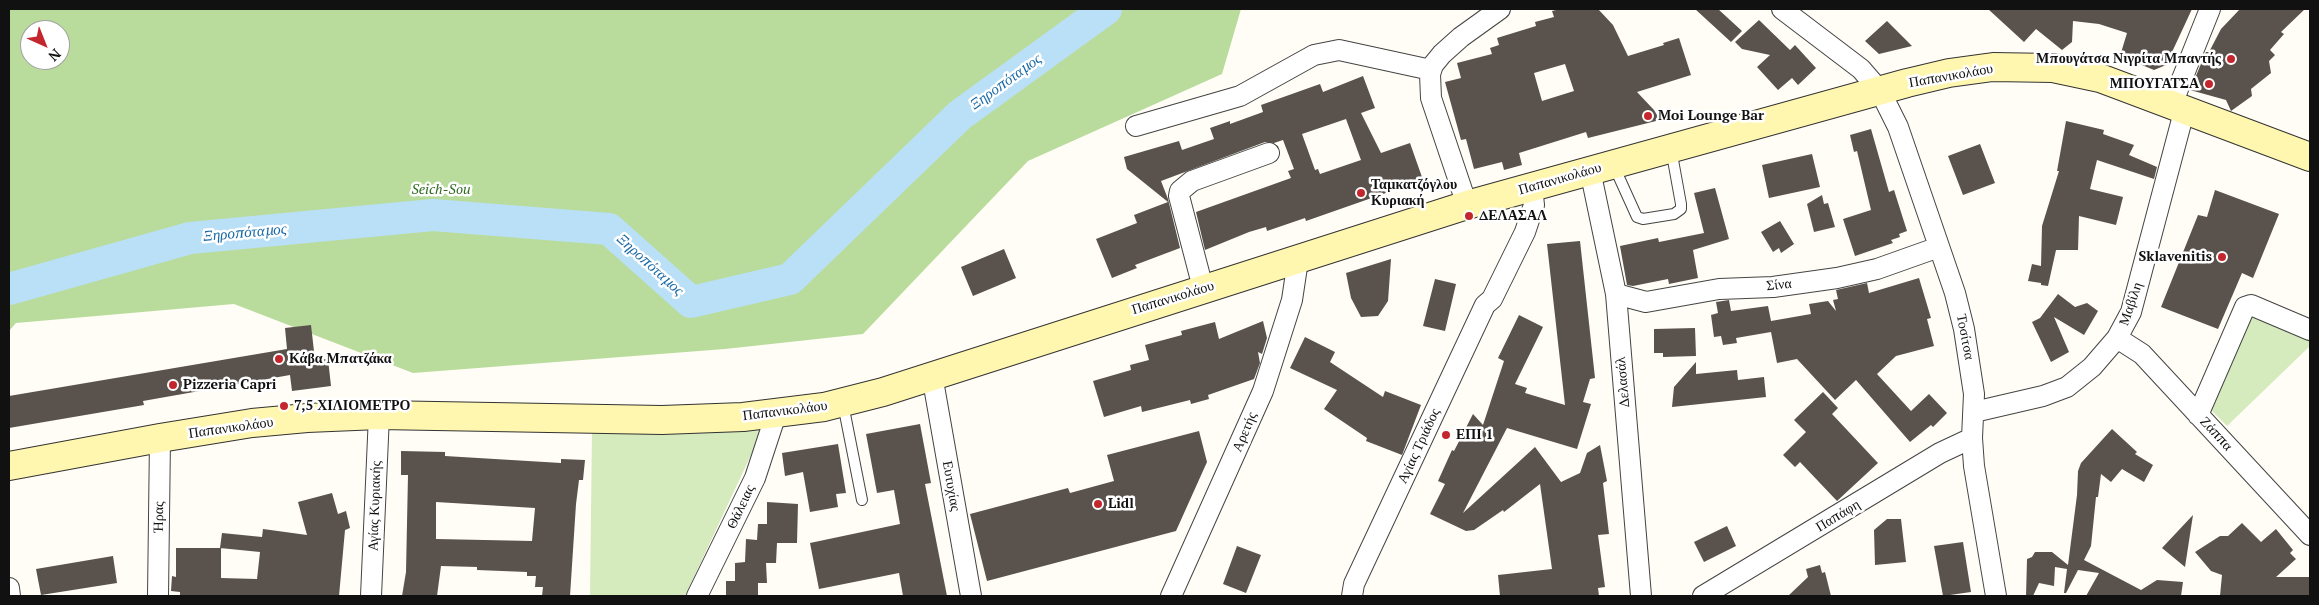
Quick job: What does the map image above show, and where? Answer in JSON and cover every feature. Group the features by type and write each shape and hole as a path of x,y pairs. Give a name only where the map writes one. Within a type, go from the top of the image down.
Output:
{"main road":[{"name":"Παπανικολάου","path":"9,466 160,438 261,422 306,418 378,415 662,420 776,414 842,403 1467,205 1948,73 1993,67 2029,66 2078,72 2178,106 2310,157"}],"street":[{"path":"1467,205 1431,98 1429,82 1431,70 1439,57 1448,48 1500,9"},
{"name":"Τοσίτσα","path":"1782,9 1849,60 1880,91 1898,127 1940,247 1964,329 1974,394 1972,438 1974,466 1996,596"},
{"name":"Μαβίλη","path":"1974,412 2037,398 2067,387 2092,367 2117,338 2130,312 2178,106 2210,9"},
{"path":"1136,126 1240,96 1314,55 1339,50 1431,70"},
{"path":"1203,288 1180,191 1192,181 1269,154"},
{"name":"Δελασάλ","path":"1601,167 1616,294 1641,596"},
{"name":"Αγίας Τριάδος","path":"1352,596 1354,584 1485,305 1492,299 1530,218 1534,198 1532,187"},
{"name":"Σίνα","path":"1616,294 1646,302 1719,289 1773,287 1837,278 1877,269 1940,247"},
{"name":"Αρετής","path":"1171,596 1263,392 1292,300 1298,260"},
{"name":"Αγίας Τριάδος","path":"1363,596 1494,309 1492,299"},
{"path":"2198,415 2245,307 2251,305 2310,330"},
{"name":"Ζάππα","path":"2117,338 2137,350 2310,535"},
{"name":"Ευτυχίας","path":"932,375 971,596"},
{"name":"Θάλειας","path":"697,596 755,478 776,414"},
{"name":"Αγίας Κυριακής","path":"371,596 378,415"},
{"name":"Ήρας","path":"158,596 160,438"},
{"name":"Παπάφη","path":"1703,596 1940,453 1972,438"},
{"path":"9,588 10,596"}],"lane":[{"path":"1601,167 1636,217 1643,219 1674,214 1681,209 1681,204 1671,148"},
{"path":"842,403 862,500"}],"green space":[{"name":"Seich-Sou","path":"9,9 1241,9 1222,74 1028,161 863,334 725,349 413,373 234,304 16,323 9,331"},
{"path":"2249,311 2310,338 2310,346 2227,426 2208,407"},
{"path":"765,425 685,596 590,596 592,431"}],"building":[{"path":"1560,9 1598,9 1613,25 1628,56 1664,45 1663,43 1679,38 1691,75 1637,92 1654,110 1660,120 1588,138 1586,132 1519,153 1522,165 1504,170 1502,162 1474,169 1466,139 1461,140 1445,82 1461,78 1457,63 1492,54 1490,48 1499,45 1497,38 1536,26 1535,22 1554,17 1552,11","holes":["1565,64 1574,91 1542,101 1534,73"]},
{"path":"1695,9 1718,9 1742,31 1731,42"},
{"path":"1988,9 2192,9 2166,65 2154,70 2120,56 2127,33 2099,24 2073,21 2072,42 2062,50 2036,29 2024,42"},
{"path":"2240,9 2305,9 2281,32 2284,34 2270,50 2275,55 2269,61 2271,73 2251,89 2252,96 2231,111 2226,100 2190,90 2206,52 2209,52 2221,29"},
{"path":"1759,20 1790,50 1795,45 1816,68 1798,85 1792,78 1778,90 1757,67 1770,55 1742,49 1735,42"},
{"path":"1887,21 1912,46 1879,54 1865,41"},
{"path":"1363,76 1375,108 1361,113 1381,153 1410,143 1423,180 1306,221 1305,218 1267,231 1266,227 1249,232 1205,250 1196,212 1291,178 1288,171 1294,169 1283,140 1274,143 1265,142 1161,181 1168,199 1180,248 1135,265 1137,268 1112,278 1096,239 1137,223 1134,215 1168,202 1127,169 1124,157 1179,141 1182,150 1214,139 1210,128 1230,121 1230,124 1263,112 1261,105 1320,84 1323,92","holes":["1346,119 1361,160 1320,174 1318,169 1315,170 1302,134"]},
{"path":"2066,121 2104,130 2103,134 2134,145 2129,155 2157,167 2154,179 2097,160 2090,189 2123,197 2116,225 2079,216 2078,250 2056,250 2048,286 2028,281 2032,264 2041,266 2042,226 2059,171 2057,171"},
{"path":"1871,129 1889,192 1894,190 1907,231 1899,234 1900,237 1891,240 1893,243 1855,256 1843,219 1871,210 1857,151 1854,152 1850,135"},
{"path":"1980,144 1995,183 1963,195 1948,156"},
{"path":"1812,154 1820,187 1769,198 1762,165"},
{"path":"1715,188 1729,239 1693,250 1698,278 1669,284 1668,279 1633,286 1627,285 1620,246 1658,238 1659,242 1704,233 1694,193"},
{"name":"Sklavenitis","path":"2215,190 2279,214 2253,278 2242,273 2218,329 2161,307 2198,215 2207,217"},
{"path":"1822,195 1824,204 1828,203 1835,227 1814,232 1807,204"},
{"path":"1780,221 1794,244 1781,253 1779,248 1773,252 1761,232"},
{"path":"1580,241 1595,378 1590,379 1583,402 1591,404 1577,449 1507,428 1463,513 1535,447 1561,482 1580,473 1587,453 1600,445 1607,481 1603,483 1609,534 1598,535 1605,587 1598,588 1599,596 1500,596 1498,575 1552,569 1540,484 1504,512 1503,510 1474,530 1466,531 1430,514 1445,484 1438,481 1452,450 1454,451 1473,414 1483,425 1504,361 1498,358 1519,315 1543,327 1515,384 1527,388 1525,393 1565,405 1547,244"},
{"path":"1004,249 1016,278 973,296 961,267"},
{"path":"1391,259 1388,301 1378,316 1361,317 1351,298 1346,273"},
{"path":"1919,278 1931,318 1927,319 1934,346 1896,356 1877,374 1911,411 1929,394 1947,413 1933,427 1931,425 1910,442 1856,380 1835,400 1797,359 1777,363 1771,332 1736,338 1737,343 1723,345 1721,336 1714,337 1711,315 1718,313 1716,302 1729,300 1731,311 1768,306 1771,321 1811,314 1809,304 1828,301 1836,311 1833,300 1838,299 1836,290 1867,283 1869,293"},
{"path":"1435,279 1456,284 1445,331 1423,326"},
{"path":"2058,294 2075,307 2087,303 2098,311 2084,335 2054,317 2069,352 2051,362 2032,322 2040,318"},
{"path":"1263,321 1267,338 1262,354 1258,352 1260,363 1254,379 1208,395 1209,399 1191,404 1190,400 1142,412 1141,406 1104,417 1093,381 1131,370 1130,365 1149,360 1145,345 1182,335 1181,331 1215,322 1219,339"},
{"path":"311,325 315,360 328,359 331,386 292,391 290,375 143,401 144,405 9,428 9,396 287,349 285,328"},
{"path":"1695,328 1696,356 1663,357 1663,353 1654,353 1654,329"},
{"path":"1305,337 1335,352 1330,362 1383,397 1385,391 1421,405 1402,455 1366,441 1367,438 1324,409 1337,390 1290,368"},
{"path":"1696,362 1696,374 1737,370 1738,380 1764,377 1766,397 1672,407 1674,387"},
{"path":"1823,392 1838,408 1832,414 1878,463 1837,501 1800,462 1795,467 1783,455 1806,432 1794,420"},
{"path":"920,424 931,483 925,484 947,596 903,596 899,573 819,589 810,543 900,524 894,490 877,493 866,434"},
{"path":"2112,429 2137,452 2135,454 2153,465 2144,482 2122,469 2111,482 2101,474 2098,497 2096,497 2091,546 2084,560 2141,590 2157,580 2183,582 2181,596 2086,596 2099,573 2078,570 2066,593 2064,593 2067,569 2055,567 2054,586 2039,583 2033,596 2026,596 2027,559 2032,557 2035,552 2052,552 2068,565 2077,495 2078,471 2081,463"},
{"name":"Lidl","path":"1199,431 1207,462 1176,531 987,581 970,514 1068,488 1070,493 1114,481 1107,455"},
{"path":"838,444 846,493 836,494 838,507 810,512 803,472 785,476 782,453"},
{"path":"401,451 445,452 445,456 561,463 561,459 585,460 583,480 579,480 576,504 570,596 542,596 543,587 535,587 536,576 527,576 527,572 477,570 477,567 441,566 437,596 402,596 406,572 408,475 401,475","holes":["436,502 535,508 532,541 436,539"]},
{"path":"332,493 338,514 346,511 350,528 345,530 339,596 180,596 180,592 171,591 172,576 176,577 176,548 220,548 222,533 262,537 263,529 307,535 298,502","holes":["221,548 260,552 257,579 221,578"]},
{"path":"767,502 798,504 797,543 777,543 776,563 766,563 767,583 758,583 758,596 726,596 726,581 735,581 735,563 745,562 746,539 757,540 758,524 767,524"},
{"path":"2193,515 2185,567 2162,548"},
{"path":"1887,519 1901,519 1906,562 1875,565 1874,530"},
{"path":"2242,523 2261,542 2276,529 2293,550 2290,553 2296,559 2276,577 2310,577 2310,596 2220,596 2222,575 2211,571 2195,552 2220,536 2228,536"},
{"path":"1727,526 1736,546 1704,562 1694,542"},
{"path":"1963,542 1971,592 1943,596 1934,546"},
{"path":"1237,546 1261,555 1246,593 1223,584"},
{"path":"113,556 117,583 41,595 36,569"},
{"path":"1820,565 1822,573 1825,572 1831,596 1788,596 1808,577 1806,569"}],"waterway":[{"name":"Ξηροπόταμος","path":"9,289 190,238 433,215 609,229 691,302 790,279 960,115 1106,9"}],"place":[{"name":"Μπουγάτσα Νιγρίτα Μπαντής","path":"2231,59"},
{"name":"ΜΠΟΥΓΑΤΣΑ","path":"2209,84"},
{"name":"Moi Lounge Bar","path":"1648,116"},
{"name":"Ταμκατζόγλου Κυριακή","path":"1361,193"},
{"name":"ΔΕΛΑΣΑΛ","path":"1469,216"},
{"name":"Sklavenitis","path":"2222,257"},
{"name":"Κάβα Μπατζάκα","path":"279,359"},
{"name":"Pizzeria Capri","path":"173,385"},
{"name":"7,5 ΧΙΛΙΟΜΕΤΡΟ","path":"284,406"},
{"name":"ΕΠΙ 1","path":"1446,435"},
{"name":"Lidl","path":"1098,504"}]}
